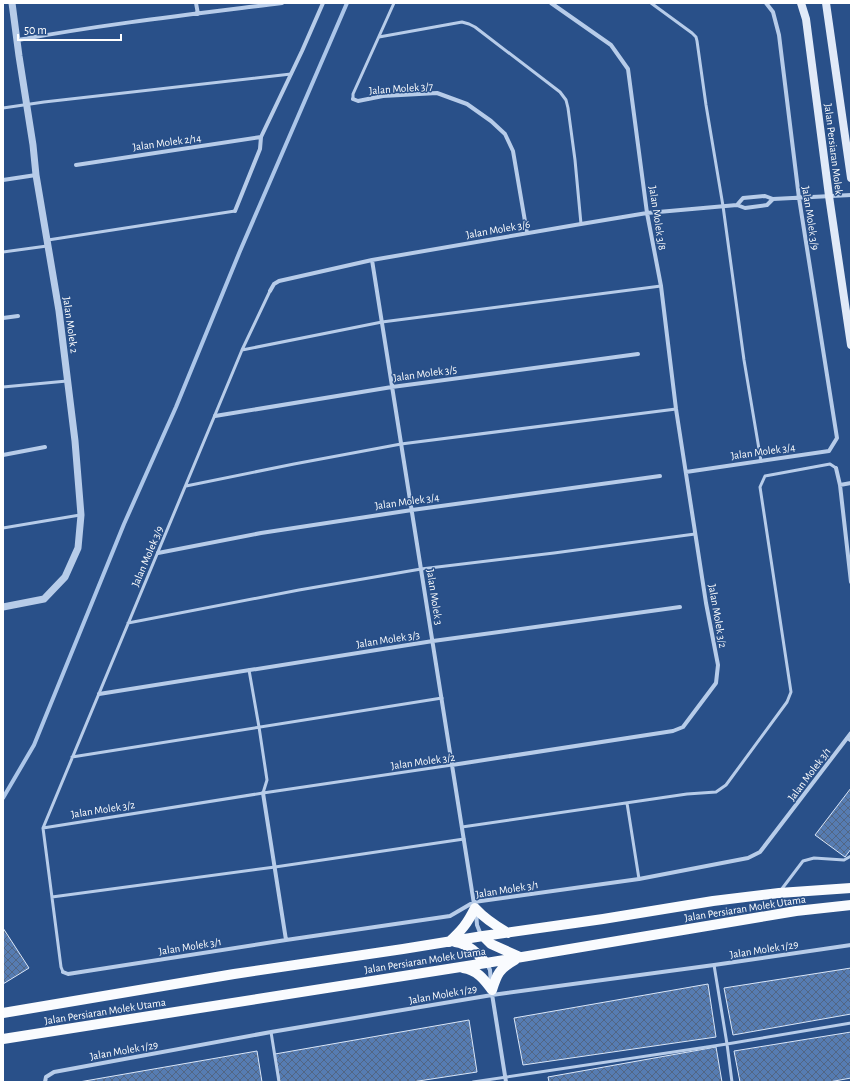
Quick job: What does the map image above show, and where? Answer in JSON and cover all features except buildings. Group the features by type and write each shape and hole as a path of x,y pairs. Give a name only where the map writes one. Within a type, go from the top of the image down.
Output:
{"main road":[{"name":"Jalan Persiaran Molek","path":"801,3 806,19 828,196 851,345"},
{"name":"Jalan Persiaran Molek","path":"826,3 851,178"},
{"name":"Jalan Persiaran Molek Utama","path":"3,1013 234,974 482,936 779,893 851,888"},
{"path":"475,905 484,917 508,933"},
{"path":"449,942 468,922 475,905"},
{"name":"Jalan Persiaran Molek Utama","path":"3,1039 486,963 796,911 851,905"},
{"path":"482,936 491,944 520,957"},
{"path":"449,942 469,946 486,963"},
{"path":"492,993 496,976 504,966 520,957"},
{"path":"460,967 468,968 478,973 485,980 492,993"}],"street":[{"name":"Jalan Molek 2","path":"3,607 44,599 65,577 78,548 81,515 75,441 59,311 36,175 28,105 19,56 12,3"},
{"path":"196,3 198,14"},
{"path":"18,40 282,3"},
{"path":"236,211 260,149 261,137 323,3"},
{"name":"Jalan Molek 3/8","path":"550,3 611,44 628,69 648,213 661,286 676,409 686,472"},
{"name":"Jalan Molek 3/9","path":"766,3 774,12 779,35 799,198 837,438"},
{"name":"Jalan Molek 3/7","path":"353,99 358,101 383,96 437,93 467,104 491,121 505,134 513,151 526,233"},
{"name":"Jalan Molek 2/14","path":"76,164 261,137"},
{"path":"3,180 36,175"},
{"name":"Jalan Molek 3/6","path":"737,205 743,198 765,196 773,199 851,195"},
{"name":"Jalan Molek 3/6","path":"270,291 274,284 279,281 372,260 648,213 737,205 745,208 767,205 773,199"},
{"name":"Jalan Molek 3","path":"372,260 462,827 479,931 482,936"},
{"path":"3,318 18,316"},
{"name":"Jalan Molek 3/5","path":"215,416 392,386 638,354"},
{"name":"Jalan Molek 3/4","path":"686,472 829,451 837,438"},
{"path":"3,455 45,447"},
{"path":"836,468 840,485 851,582"},
{"name":"Jalan Molek 3/2","path":"452,765 673,731 683,727 716,683 718,666 706,603 686,472"},
{"name":"Jalan Molek 3/4","path":"158,553 261,533 412,510 660,476"},
{"path":"840,485 851,483"},
{"name":"Jalan Molek 3/3","path":"99,694 432,641 680,607"},
{"name":"Jalan Molek 3/1","path":"64,972 68,974 450,916 475,905 639,880 748,858 760,852 849,739 851,733"},
{"path":"263,793 286,940"},
{"name":"Jalan Molek 1/29","path":"45,1082 46,1077 54,1072 492,993 714,965 851,945"},
{"path":"486,963 490,970 492,993 506,1080"}],"lane":[{"path":"353,99 353,94 394,3"},
{"path":"651,3 696,37 723,206 744,360 761,461"},
{"path":"379,37 462,22 469,24 560,92 566,100 568,108 581,224"},
{"path":"3,108 291,74"},
{"path":"3,252 47,243 236,211"},
{"path":"242,350 382,322 661,286"},
{"name":"Jalan Molek 3/9","path":"43,828 242,350 270,291"},
{"path":"3,387 68,381"},
{"path":"186,486 401,444 676,409"},
{"path":"462,827 687,794 716,792 726,785 787,702 791,692 760,487 765,476 830,464 836,468"},
{"path":"3,528 81,515"},
{"path":"128,623 299,590 421,570 695,534"},
{"path":"249,670 267,780 263,793"},
{"path":"72,757 442,698"},
{"name":"Jalan Molek 3/2","path":"43,828 452,765"},
{"path":"627,803 639,880"},
{"path":"43,828 61,967 64,972"},
{"path":"52,897 275,867 464,839"},
{"path":"779,893 803,861 814,858 844,860 851,856"},
{"path":"714,965 732,1082"},
{"path":"474,1082 506,1080 851,1023"},
{"path":"271,1032 279,1082"}],"waterway":[{"path":"3,798 34,745 124,524 176,407 240,251 347,3"}]}
